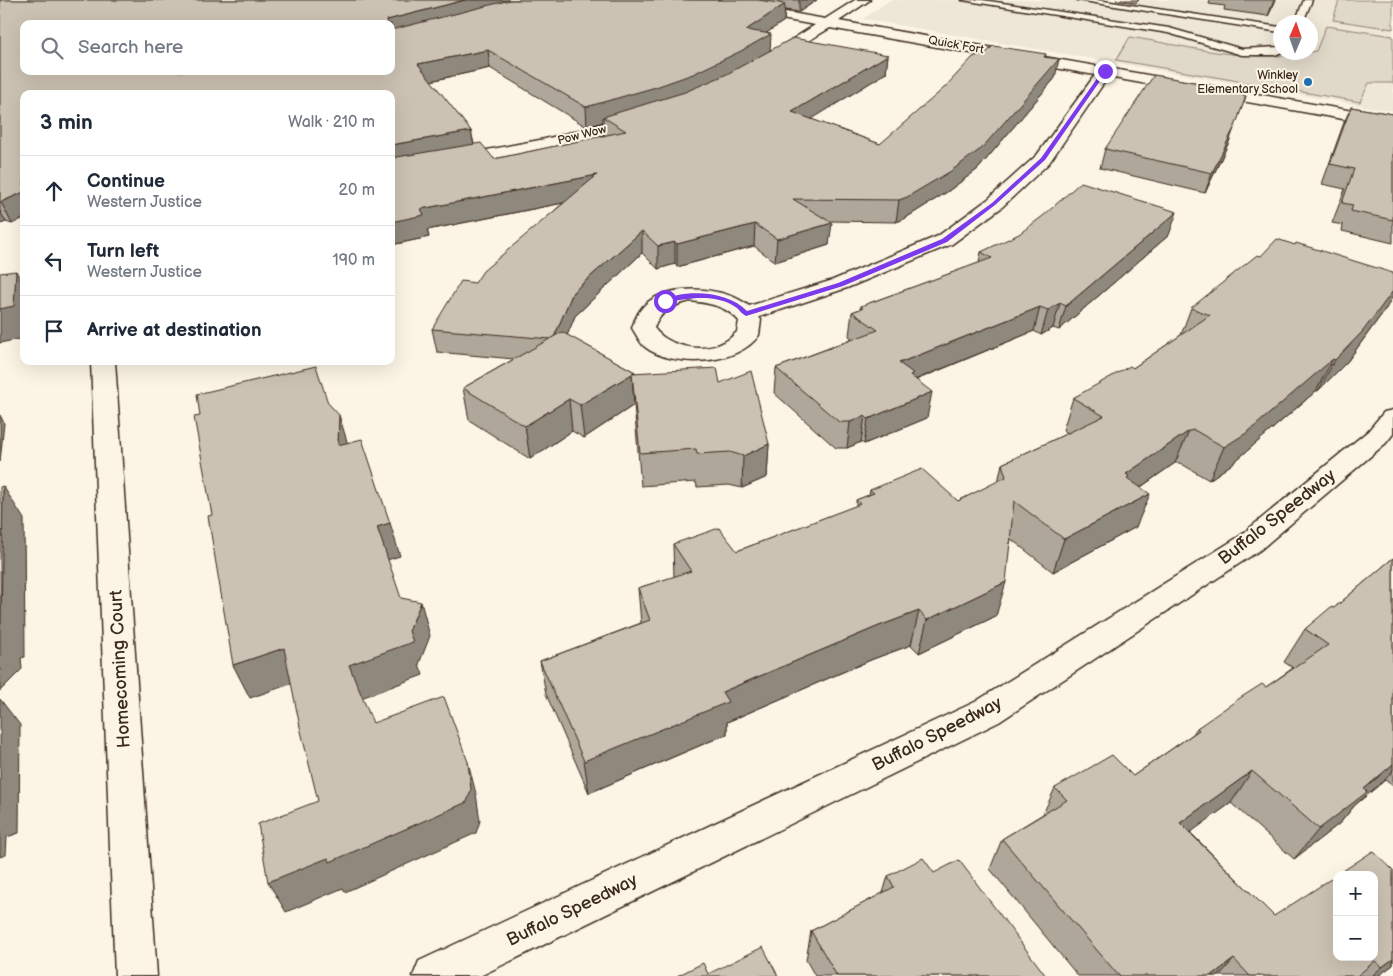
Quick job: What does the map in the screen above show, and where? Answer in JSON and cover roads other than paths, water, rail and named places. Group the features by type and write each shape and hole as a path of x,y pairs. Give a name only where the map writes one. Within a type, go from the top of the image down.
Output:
{"street":[{"name":"Quick Fort","path":"696,0 1393,123"},
{"path":"761,65 864,0"},
{"path":"746,314 840,284 944,240 994,204 1043,159 1105,71"},
{"name":"Pow Wow","path":"395,172 546,144 631,123 656,113"},
{"name":"Homecoming Court","path":"103,365 136,976"},
{"name":"Buffalo Speedway","path":"434,976 987,712 1250,543 1377,437 1393,418"}],"lane":[{"path":"966,0 1169,31 1242,52 1273,52"},
{"path":"1009,7 1027,0"},
{"path":"1081,0 1273,29"},
{"path":"1302,15 1308,0"}],"place":[{"name":"Winkley Elementary School","path":"1308,82"}]}
